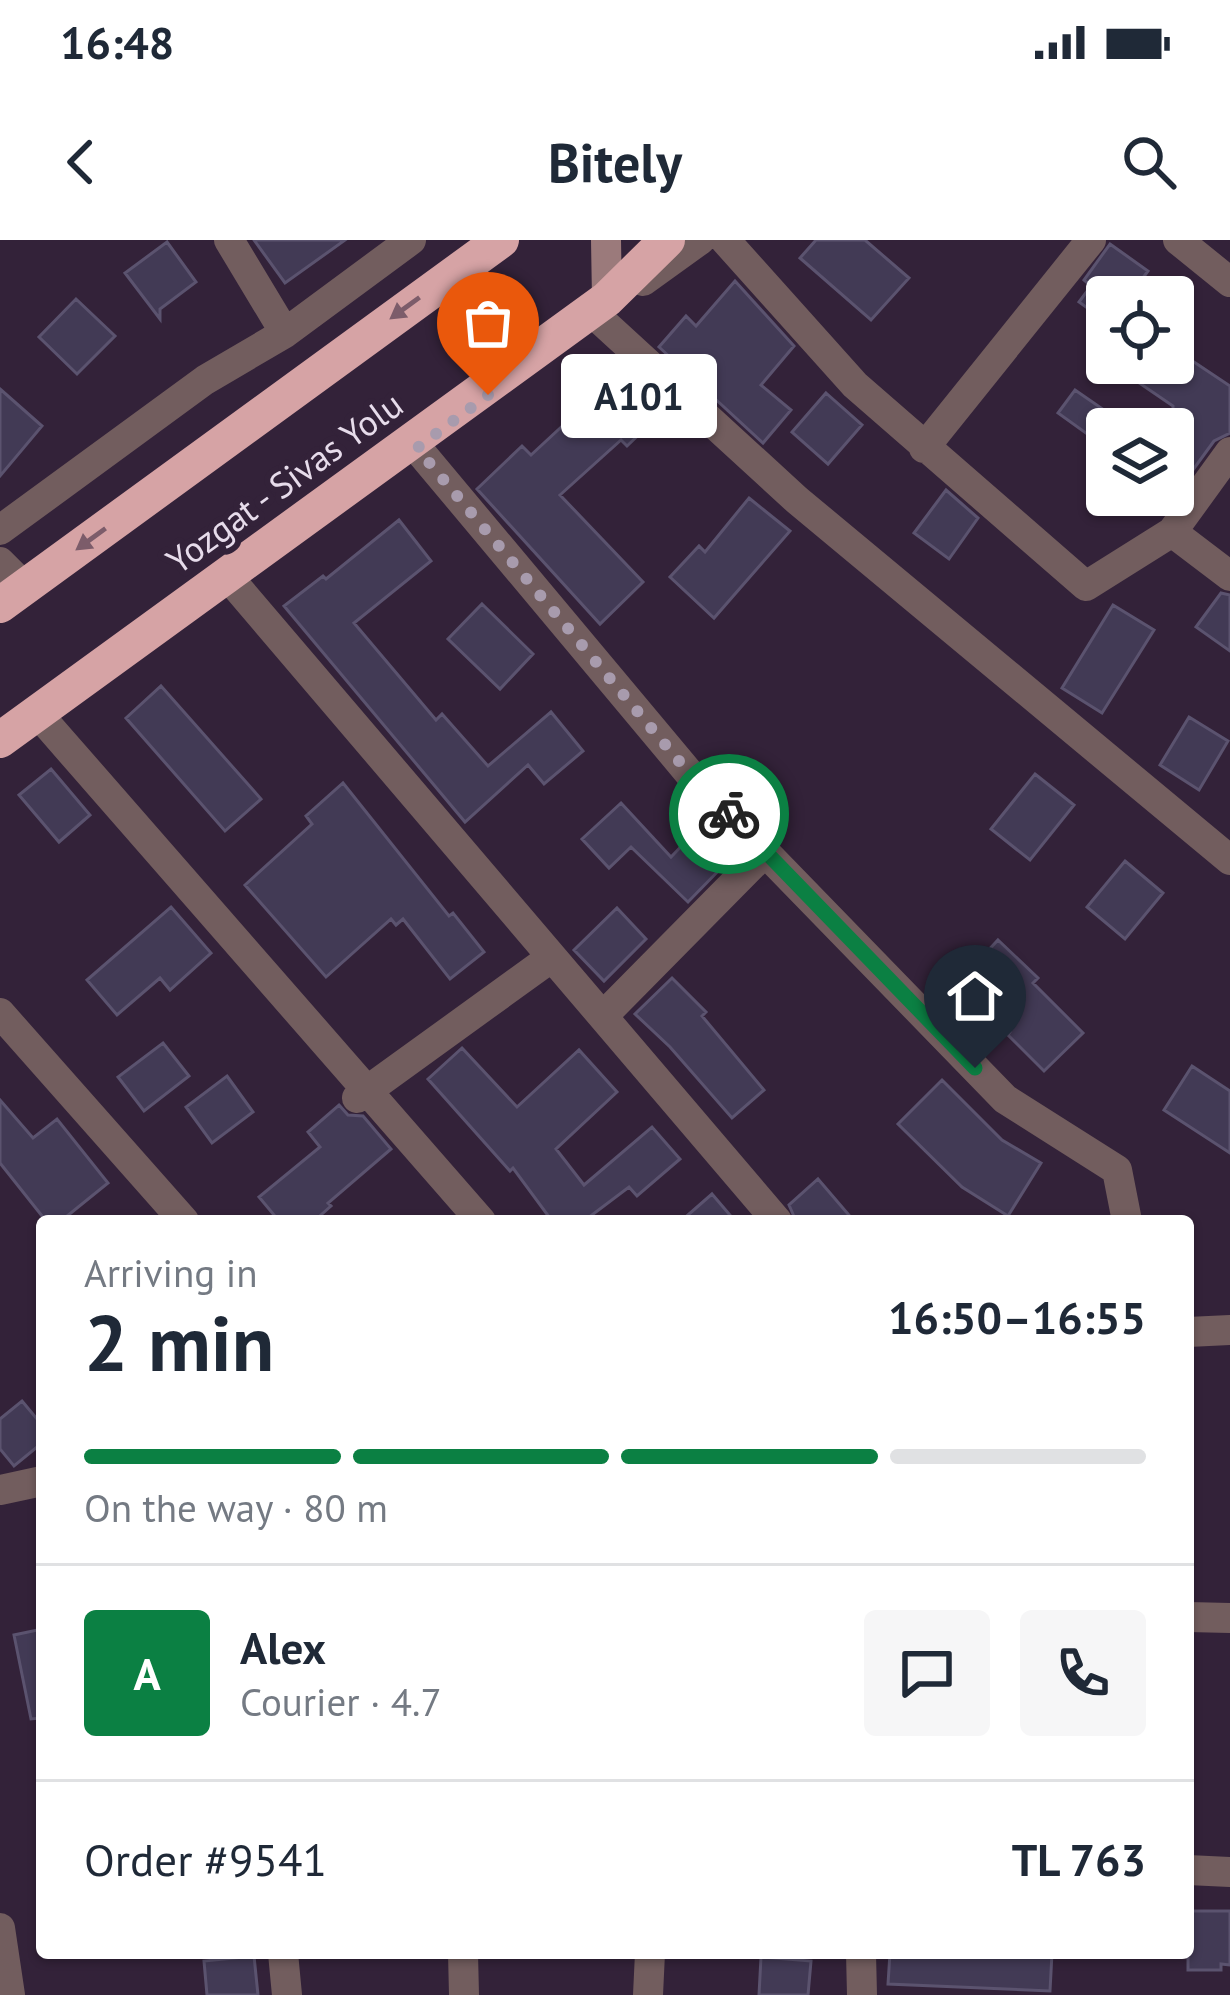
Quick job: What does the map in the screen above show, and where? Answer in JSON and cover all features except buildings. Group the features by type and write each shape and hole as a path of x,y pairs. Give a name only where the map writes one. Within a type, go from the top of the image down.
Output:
{"highway":[{"name":"Yozgat - Sivas Yolu","path":"0,740 601,307 667,240"},
{"name":"Yozgat - Sivas Yolu","path":"8,585 478,246"}],"main road":[{"path":"601,307 606,240"}],"street":[{"path":"230,240 284,333"},
{"path":"0,530 205,380 284,333 411,240"},
{"path":"0,754 236,585 601,307 700,240"},
{"path":"725,240 855,386 1086,586 1172,532 1230,452"},
{"path":"924,448 1091,240"},
{"path":"1178,240 1230,282"},
{"path":"601,307 797,500 1230,860"},
{"path":"417,448 694,779 765,853 1005,1099 1117,1170 1126,1215"},
{"path":"1172,532 1230,577"},
{"path":"236,585 772,1215"},
{"path":"45,722 362,1095 475,1215"},
{"path":"603,1016 765,853"},
{"path":"362,1095 552,957"},
{"path":"0,1013 179,1215"},
{"path":"1194,1332 1230,1330"},
{"path":"0,1490 36,1482"},
{"path":"1194,1618 1230,1618"},
{"path":"1194,1870 1230,1872"},
{"path":"0,1928 10,1995"},
{"path":"284,1959 287,1995"},
{"path":"464,1959 464,1995"},
{"path":"648,1995 650,1959"},
{"path":"861,1959 862,1995"}],"way so far":[{"path":"488,395 417,448 694,779 729,814"}],"place":[{"name":"A101","path":"488,395"}],"route":[{"path":"729,814 975,1068"}]}
